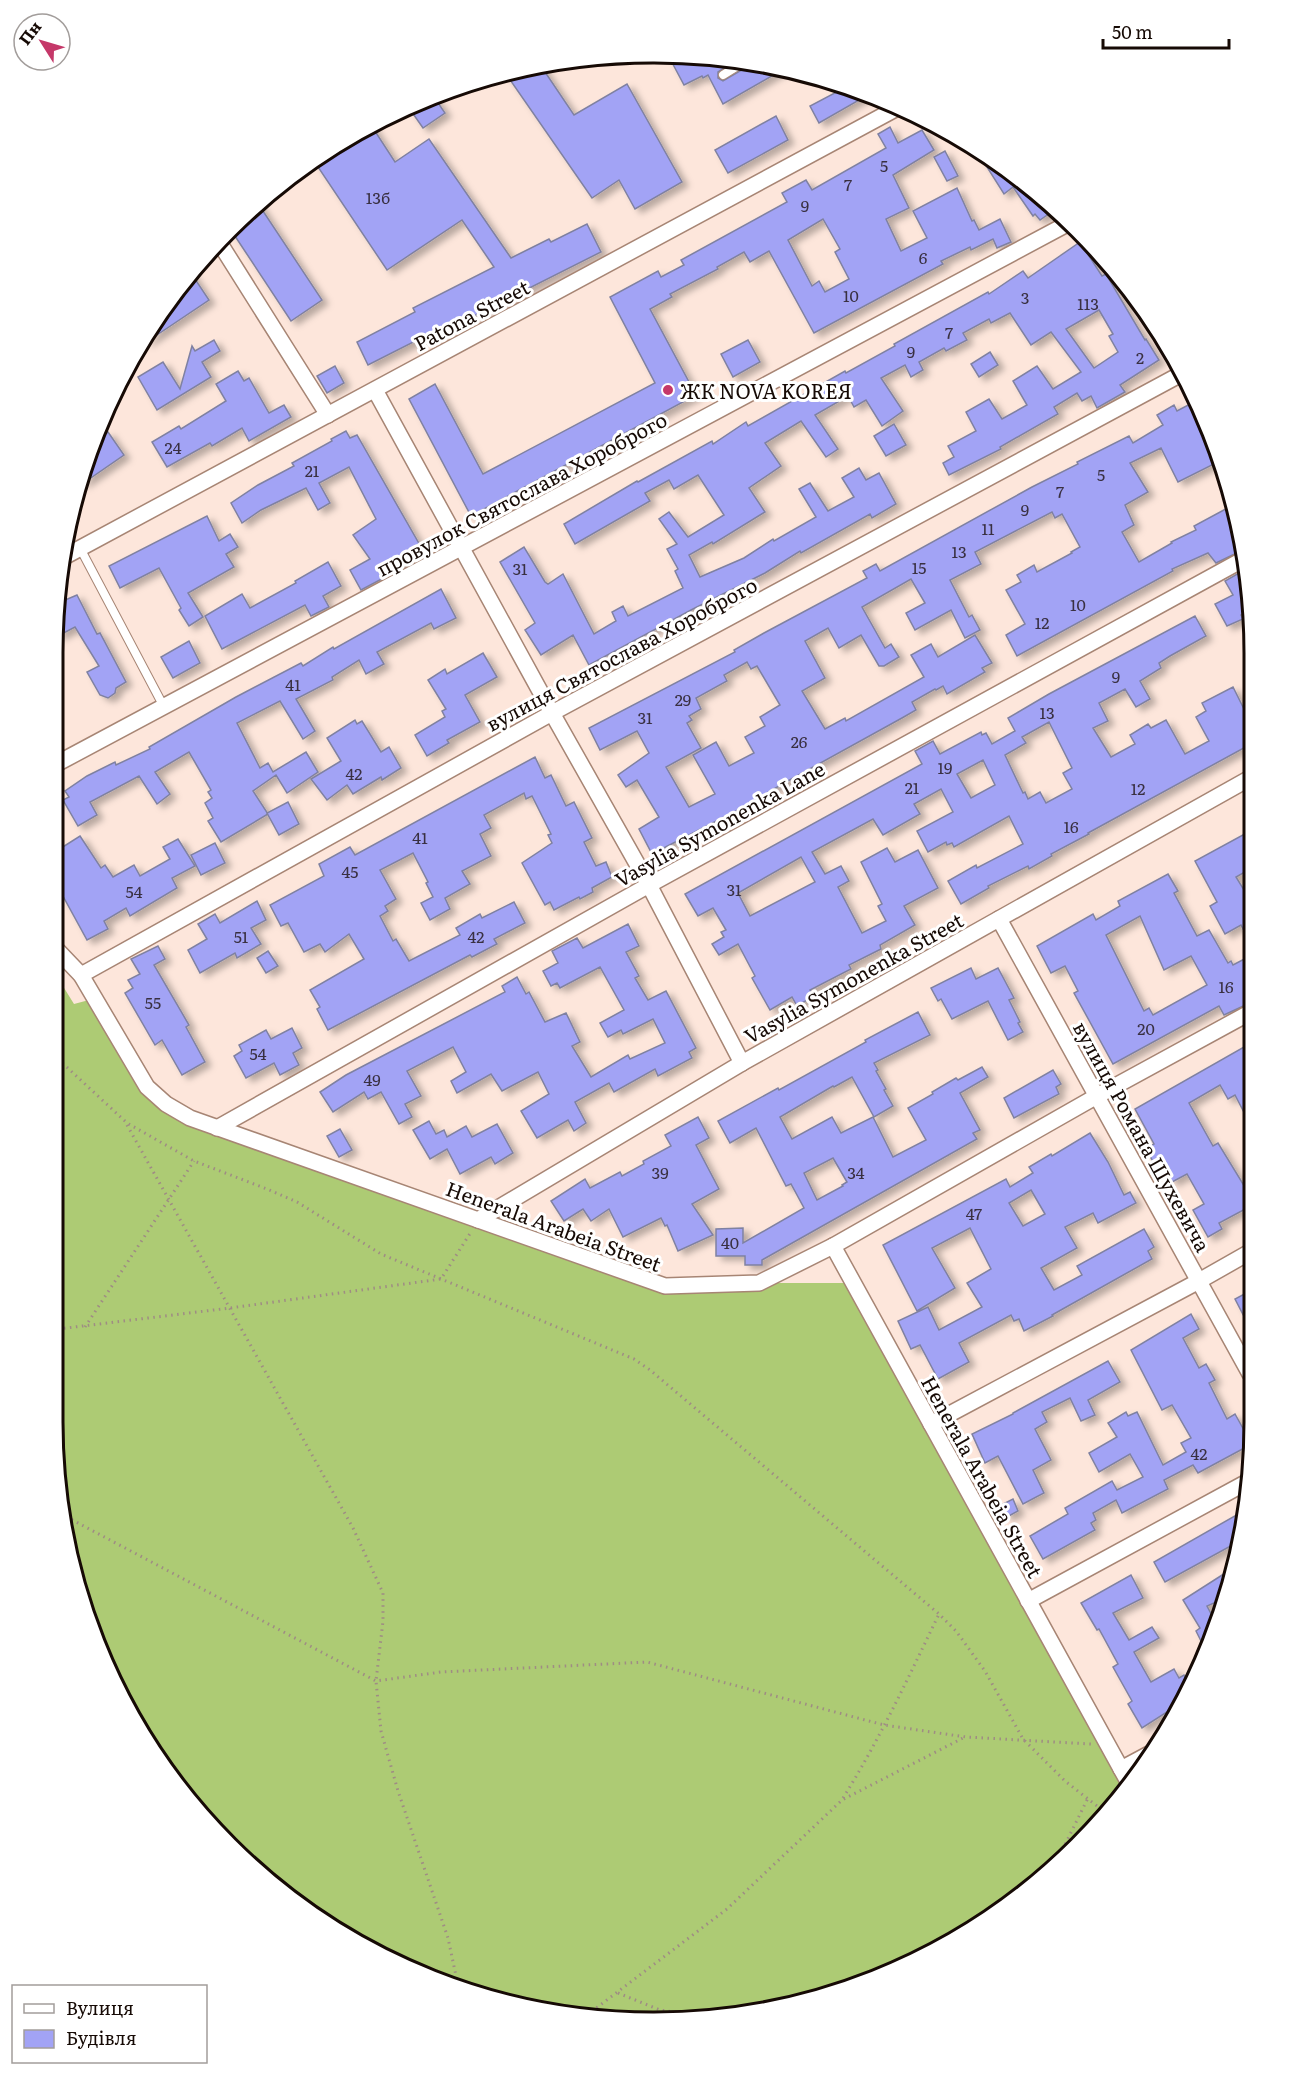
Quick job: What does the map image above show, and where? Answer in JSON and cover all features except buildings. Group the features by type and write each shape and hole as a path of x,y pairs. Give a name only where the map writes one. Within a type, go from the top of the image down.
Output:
{"street":[{"name":"Patona Street","path":"72,553 889,112"},
{"name":"провулок Святослава Хороброго","path":"63,760 1061,227"},
{"path":"224,249 328,415"},
{"name":"вулиця Святослава Хороброго","path":"81,975 552,713 1175,377"},
{"path":"375,390 649,885 742,1063"},
{"name":"Vasylia Symonenka Lane","path":"217,1128 649,885 1237,563"},
{"name":"Vasylia Symonenka Street","path":"478,1220 742,1063 1244,781"},
{"name":"вулиця Романа Шухевича","path":"999,919 1244,1363"},
{"name":"Henerala Arabeia Street","path":"63,956 81,975 147,1087 166,1104 190,1118 665,1286 759,1282 833,1246 1125,1777"},
{"path":"833,1246 1097,1096 1244,1016"},
{"path":"931,1424 1244,1255"},
{"path":"1028,1601 1240,1486"},
{"path":"1121,1769 1136,1761"}],"lane":[{"path":"723,75 734,68"},
{"path":"80,548 164,707"}],"path":[{"path":"63,1064 126,1123 194,1161 297,1202 381,1254 634,1359 659,1377 939,1614 980,1664 1023,1739 1065,1781 1099,1808"},
{"path":"126,1123 353,1528 383,1593 384,1621 376,1681 381,1731 398,1791 448,1938 456,1978"},
{"path":"85,1327 194,1161"},
{"path":"441,1279 478,1220"},
{"path":"63,1329 441,1279"},
{"path":"71,1519 376,1681 441,1672 647,1662 884,1725 966,1737 1108,1745"},
{"path":"596,2009 727,1909 842,1800 864,1764 939,1614"},
{"path":"842,1800 966,1737"},
{"path":"1065,1845 1088,1798"},
{"path":"618,1993 660,2010 671,2012"}],"green space":[{"path":"63,986 74,1004 89,1000 166,1104 665,1286 853,1283 1124,1778 1071,1839 1013,1890 949,1933 915,1951 843,1981 769,2001 692,2011 654,2012 615,2011 538,2001 464,1981 392,1951 358,1933 294,1890 236,1839 185,1781 163,1750 142,1717 108,1647 94,1611 74,1537 64,1460"}],"place":[{"name":"ЖК NOVA KOREЯ","path":"668,390"}]}
